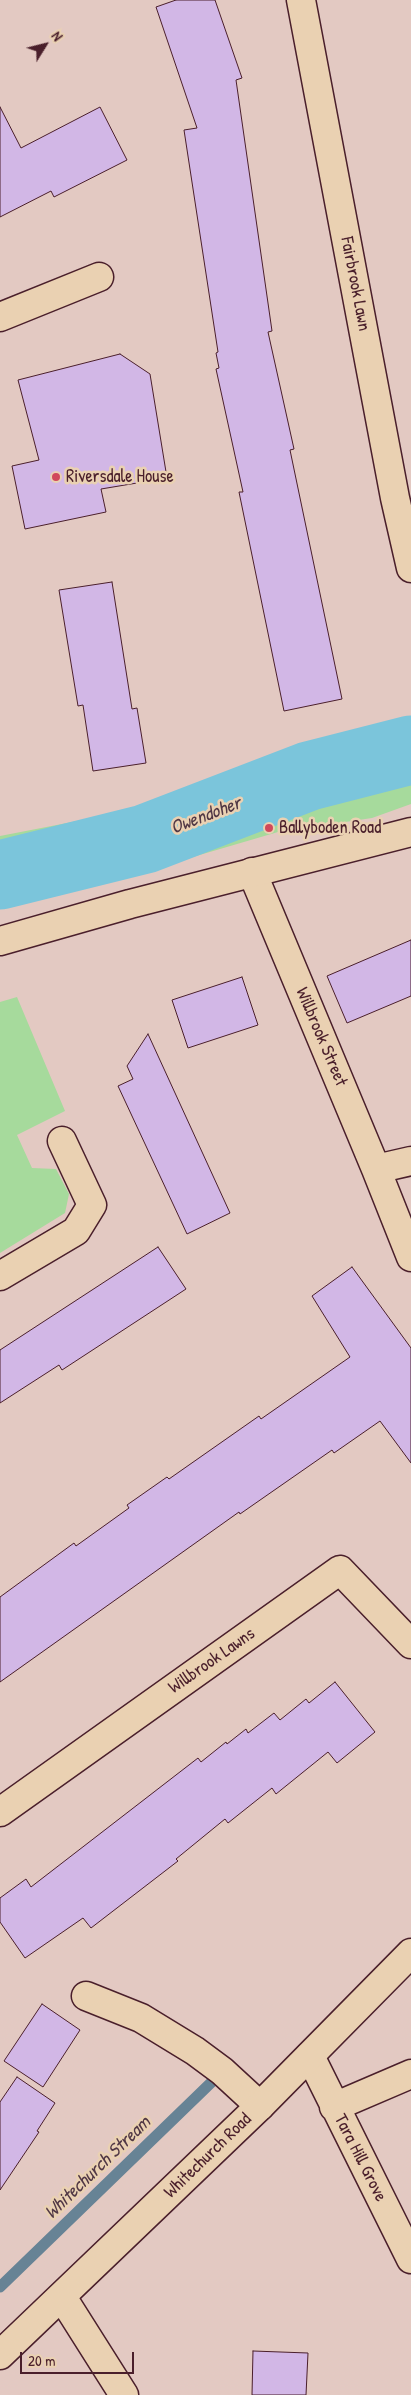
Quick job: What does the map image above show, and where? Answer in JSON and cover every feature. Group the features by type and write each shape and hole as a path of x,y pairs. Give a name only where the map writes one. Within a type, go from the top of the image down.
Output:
{"street":[{"name":"Fairbrook Lawn","path":"301,0 395,498 411,568"},
{"path":"0,317 100,277"},
{"path":"0,941 252,872 411,832"},
{"name":"Willbrook Street","path":"252,872 376,1168 411,1257"},
{"path":"0,1276 76,1231 92,1205 62,1141"},
{"path":"376,1168 411,1161"},
{"name":"Willbrook Lawns","path":"0,1812 340,1570 411,1644"},
{"name":"Whitechurch Road","path":"0,2355 260,2106 411,1953"},
{"path":"86,1996 141,2018 195,2051 222,2071 260,2106"},
{"name":"Tara Hill Grove","path":"310,2056 411,2259"},
{"path":"334,2107 411,2074"},
{"path":"62,2297 124,2395"}],"green space":[{"path":"411,751 411,804 372,818 278,832 145,871 0,908 0,836 309,776"},
{"path":"17,997 65,1111 17,1135 32,1168 56,1169 69,1194 65,1213 0,1253 0,1002"}],"building":[{"path":"176,0 215,0 242,78 236,80 272,331 268,332 294,449 290,450 342,699 284,711 239,492 243,492 216,369 219,368 216,353 218,352 184,130 197,128 156,7"},
{"path":"0,107 21,148 100,107 127,160 54,197 51,191 0,217"},
{"path":"120,354 150,374 167,478 101,489 106,512 25,529 12,466 39,460 18,380"},
{"path":"112,582 132,709 137,708 146,763 93,771 83,705 78,706 59,590"},
{"path":"411,940 411,996 347,1023 327,976"},
{"path":"242,977 258,1025 188,1048 172,1000"},
{"path":"148,1034 230,1213 187,1234 118,1086 133,1079 127,1066"},
{"path":"158,1247 186,1289 62,1370 59,1365 0,1403 0,1350"},
{"path":"352,1267 411,1348 411,1463 380,1421 334,1453 332,1450 240,1514 239,1512 0,1682 0,1597 74,1543 76,1546 129,1508 127,1505 167,1477 169,1479 259,1416 261,1419 350,1357 312,1296"},
{"path":"335,1682 375,1732 337,1763 328,1752 276,1794 272,1788 228,1823 225,1819 176,1859 178,1861 91,1928 83,1918 25,1958 0,1922 0,1898 26,1879 31,1887 198,1758 201,1762 226,1742 227,1744 246,1729 248,1733 274,1713 280,1720 306,1699 309,1703"},
{"path":"42,2004 80,2030 43,2087 4,2061"},
{"path":"17,2077 55,2103 37,2131 39,2132 0,2190 0,2102"},
{"path":"253,2351 308,2353 306,2395 252,2395"}],"waterway":[{"name":"Owendoher","path":"0,875 145,839 309,776 411,750"},
{"name":"Whitechurch Stream","path":"0,2287 220,2074"}],"place":[{"name":"Riversdale House","path":"56,477"},
{"name":"Ballyboden Road","path":"269,828"}]}
